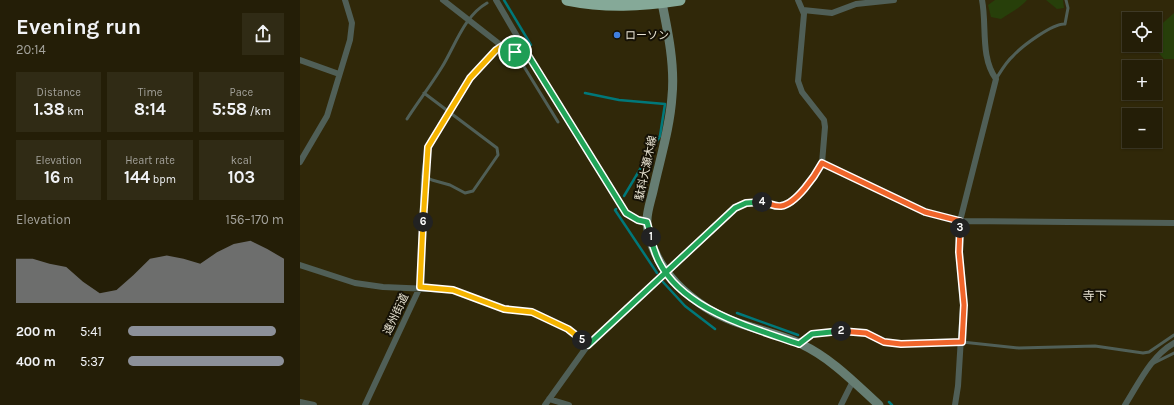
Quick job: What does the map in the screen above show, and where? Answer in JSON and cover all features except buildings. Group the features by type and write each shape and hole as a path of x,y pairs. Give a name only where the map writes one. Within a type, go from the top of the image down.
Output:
{"highway":[{"path":"567,0 615,6 638,6 680,0"}],"main road":[{"name":"駄科大瀬木線","path":"662,3 671,56 672,96 647,222 656,257 683,291 706,308 733,321 799,344 816,352 853,381 879,405"}],"street":[{"path":"300,162 327,116 350,40 352,23 345,0"},
{"path":"443,0 502,46 516,49 528,55"},
{"path":"496,0 528,55 626,213 638,220 647,222"},
{"path":"545,405 588,345 735,208 746,203 764,202 776,206 792,202 818,170 822,163 825,126 824,120 802,92 798,81 804,14 798,0"},
{"path":"803,10 832,13 856,4 894,0"},
{"path":"955,405 962,342 964,305 959,252 960,221 996,79 990,70 986,50 985,16 982,0"},
{"name":"遠州街道","path":"365,405 420,287 424,176 428,147 470,78 496,50 502,46"},
{"path":"300,60 340,74"},
{"path":"822,163 925,212 960,221 1174,224"},
{"path":"300,265 355,283 383,287 420,287 453,290 504,309 532,312 568,329 588,345"},
{"path":"1125,405 1151,364 1163,349 1174,343"},
{"path":"841,405 853,381"},
{"path":"549,399 569,405"},
{"path":"300,402 314,405"}],"lane":[{"path":"996,79 1011,57 1018,50 1055,25 1065,24 1068,8 1066,0"},
{"path":"407,119 441,68 469,19 478,8 487,3"},
{"path":"516,49 558,122"},
{"path":"424,93 497,148 498,155 473,191 465,193 450,185 424,176"},
{"path":"799,344 812,334 848,331 866,333 884,342 901,344 962,342 1007,348 1095,346 1143,353 1149,352 1174,335"},
{"path":"1151,364 1174,353"}],"green space":[{"path":"995,0 1027,0 1001,19 991,17 988,5"},
{"path":"1046,0 1063,0 1064,8 1057,9"},
{"path":"1174,13 1174,59 1164,59 1158,52 1162,52 1162,24"}],"waterway":[{"path":"504,0 531,45"},
{"path":"585,93 619,100 665,104 660,136 624,196"},
{"path":"616,209 615,210 657,273"},
{"path":"663,282 685,306 715,329"},
{"path":"737,313 798,335"},
{"path":"889,402 892,405"}],"place":[{"name":"ローソン","path":"617,35"}],"district":[{"name":"寺下","path":"1095,296"}],"route":[{"path":"515,52 502,46 496,50 470,78 436,131 428,147 424,176 420,287 453,290 504,309 532,312 568,329 588,345 666,271 735,208 746,203 764,202 776,206 783,206 792,202 822,163 925,212 960,221 959,252 964,305 962,342 901,344 884,342 866,333 848,331 812,334 799,344 733,321 706,308 683,291 666,271 656,257 647,222 630,217 626,213 528,55 515,52"}]}
